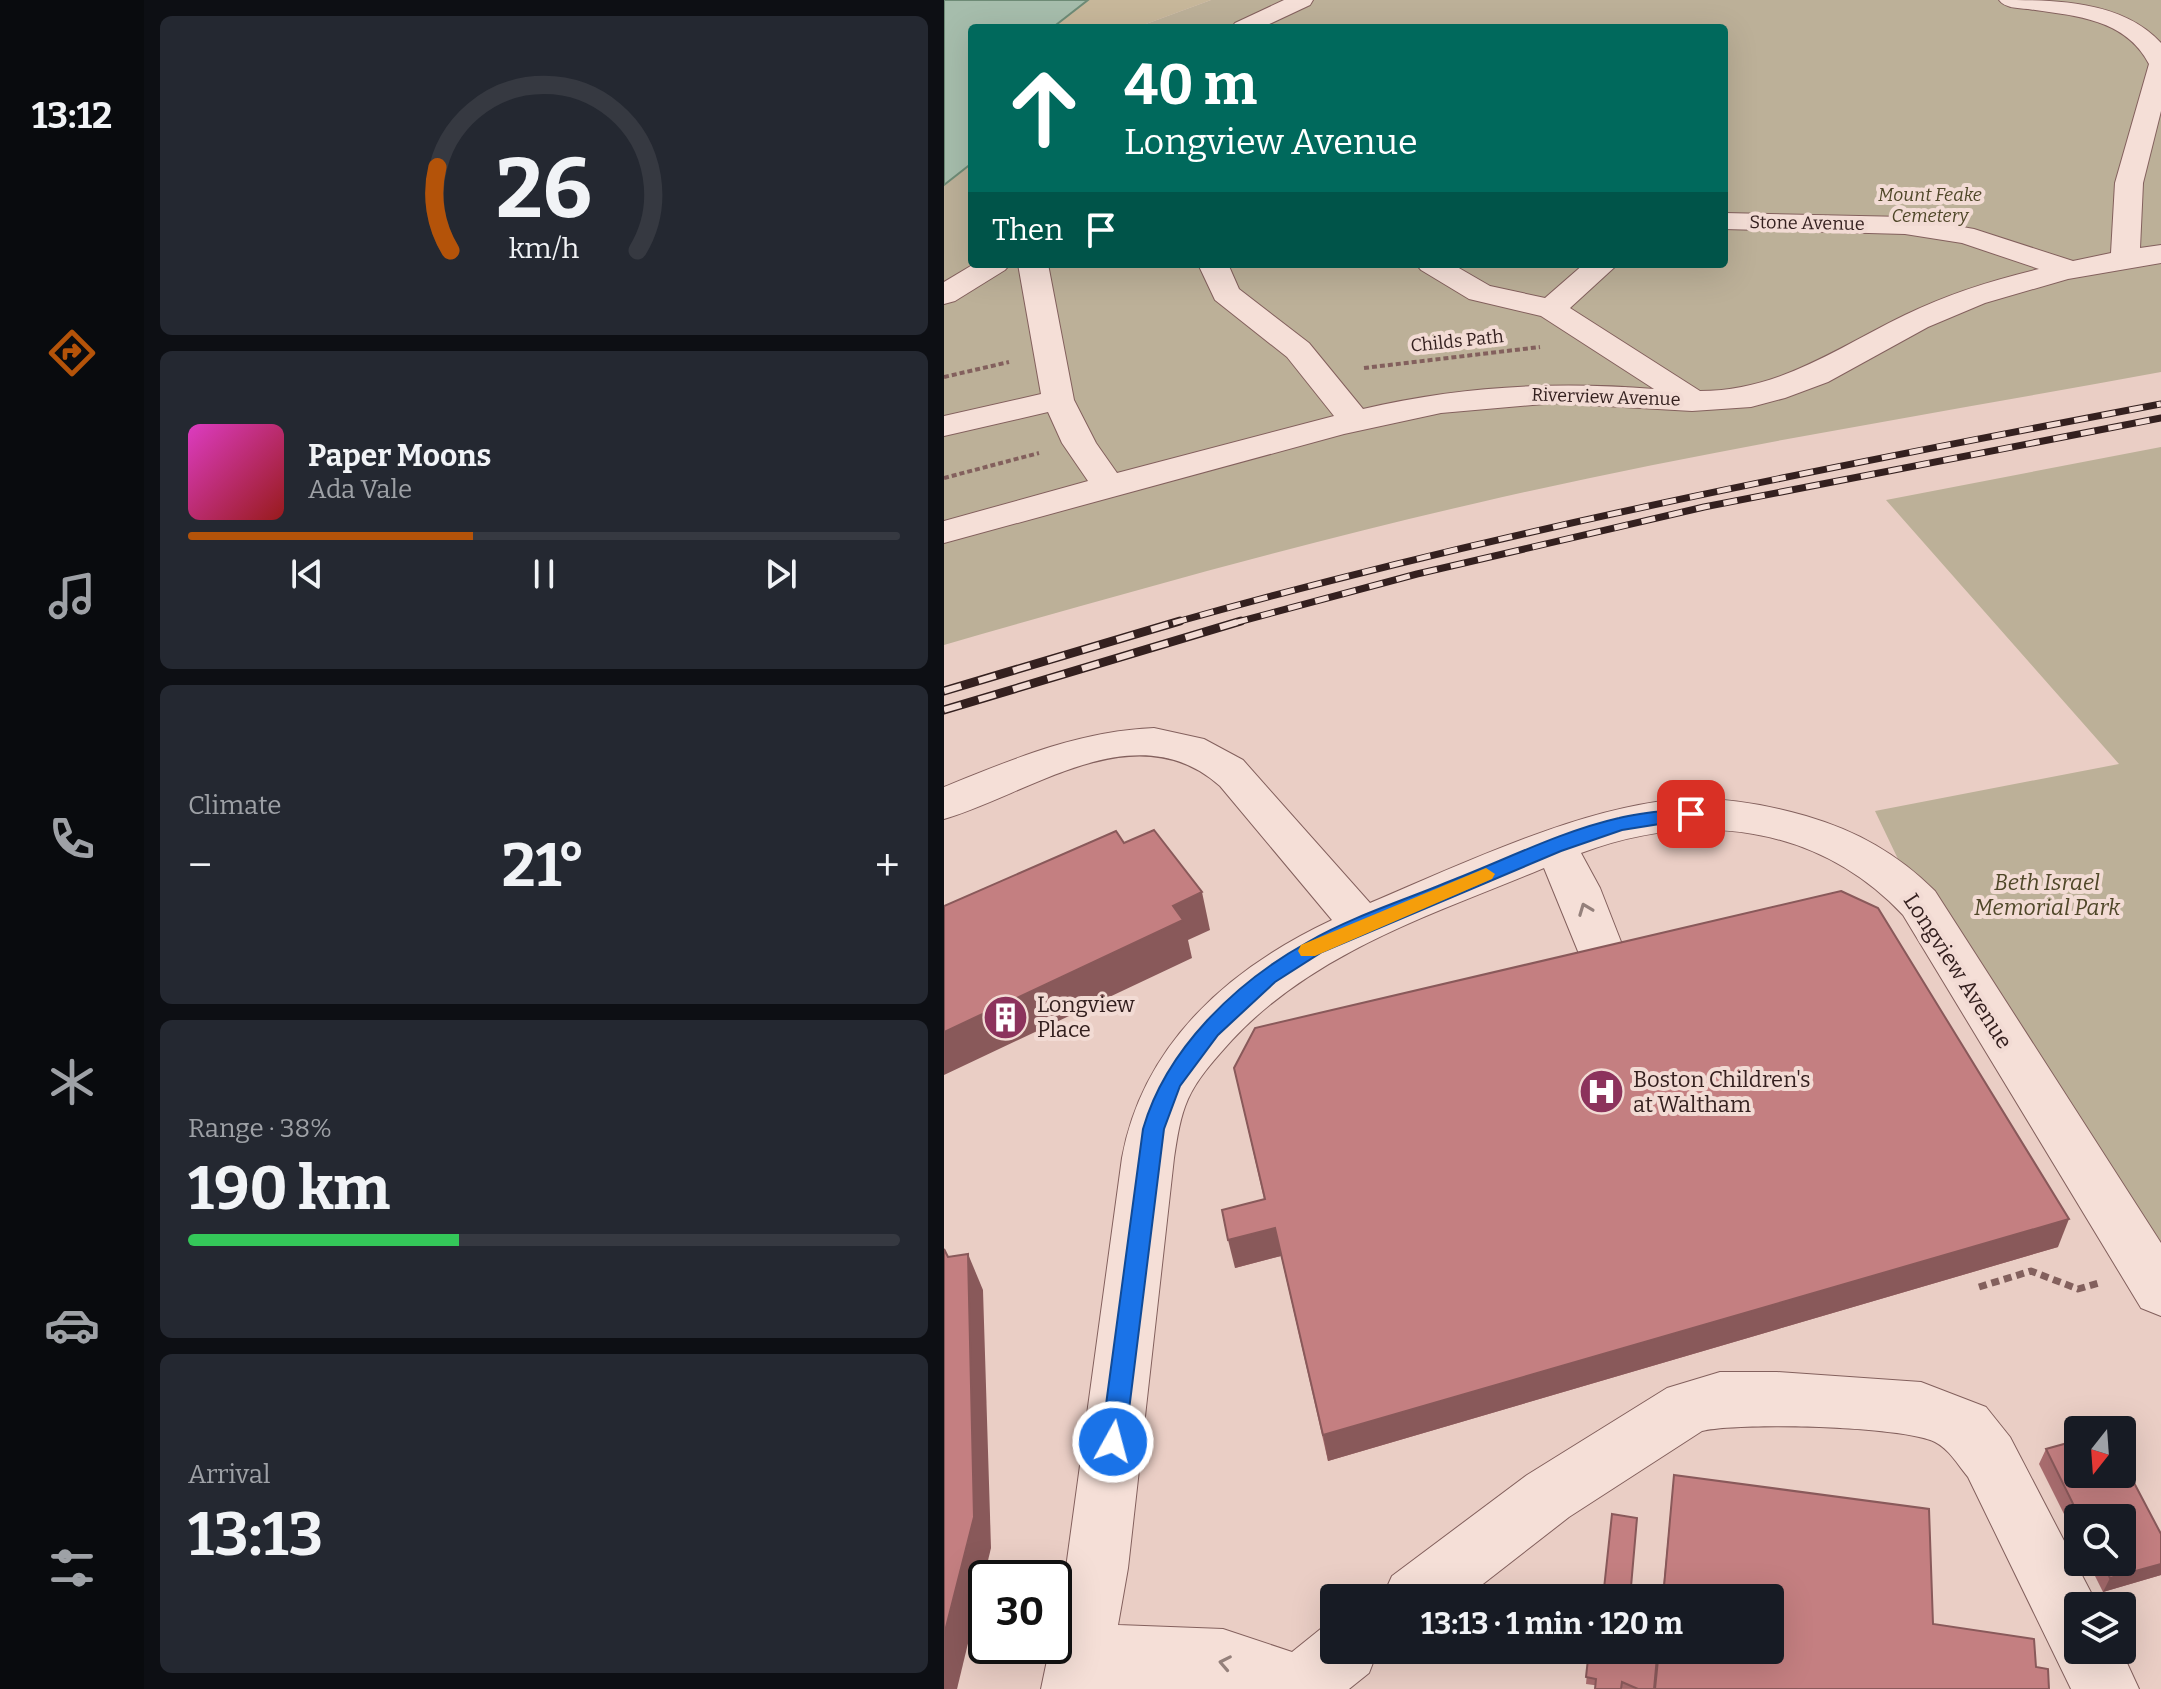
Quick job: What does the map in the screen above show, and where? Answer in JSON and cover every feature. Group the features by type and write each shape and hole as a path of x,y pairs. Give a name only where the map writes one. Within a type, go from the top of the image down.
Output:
{"street":[{"path":"1251,24 1302,0"},
{"path":"2010,0 2095,14 2120,22 2139,32 2155,48 2161,64 2129,183 2125,259"},
{"name":"Stone Avenue","path":"1728,221 1887,224 1931,229 1966,235 2075,271"},
{"name":"Riverview Avenue","path":"944,532 1108,485 1439,404 1514,395 1590,394 1695,400 1747,398 1780,391 1955,305 2027,282 2125,259 2161,254"},
{"path":"944,295 988,268"},
{"path":"1034,268 1058,400 1079,443 1108,485"},
{"path":"1215,268 1226,294 1285,339 1322,377 1356,422"},
{"path":"1438,268 1480,293 1551,309 1695,400"},
{"path":"1551,309 1597,268"},
{"path":"944,426 1058,400"},
{"path":"944,804 1086,748 1132,743 1186,748 1207,756 1236,778 1362,925"},
{"name":"Longview Avenue","path":"1078,1672 1097,1568 1148,1158 1160,1104 1189,1055 1234,1005 1294,959 1362,925 1555,846 1644,818 1713,815 1765,822 1813,835 1844,848 1894,877 1919,903 2161,1291"},
{"path":"1555,846 1577,888 1610,975"},
{"path":"1432,1584 1548,1496 1688,1407 1704,1401 1738,1398 1921,1409 1965,1427 1989,1457 2064,1606"},
{"path":"1078,1672 1223,1661 1315,1675"},
{"path":"2093,1664 2106,1689"}],"path":[{"name":"Childs Path","path":"1322,377 1402,362 1597,340"},
{"path":"944,377 1050,353"},
{"path":"944,478 1079,443"},
{"path":"1979,1287 2031,1271 2078,1289 2107,1280"}],"shaded area":[{"path":"944,0 1088,0 1057,24 968,24 968,166 944,185"},
{"path":"1088,0 1211,0 1146,24 1057,24"}],"green space":[{"name":"Mount Feake Cemetery","path":"1211,0 2161,0 2161,372 1733,449 1562,484 1276,552 944,645 944,185 968,166 968,268 1728,268 1728,24 1146,24"},
{"name":"Beth Israel Memorial Park","path":"2161,447 2161,1291 1919,903 1875,811 2119,764 1886,500"}],"building":[{"name":"Longview Place","path":"1154,830 1202,892 1173,906 1183,920 944,1032 944,906 1116,831 1124,843"},
{"path":"1841,891 1878,908 2069,1219 1323,1435 1275,1228 1228,1240 1222,1210 1265,1199 1234,1068 1255,1028"},
{"path":"944,1249 948,1257 968,1254 974,1517 944,1635"},
{"path":"2064,1444 2064,1486 2046,1449"},
{"path":"1674,1475 1929,1509 1933,1624 2034,1639 2036,1667 2048,1669 2049,1689 1655,1689 1658,1664 1784,1664 1784,1584 1664,1584"},
{"path":"2136,1487 2161,1534 2161,1564 2136,1571 2136,1504 2073,1504 2065,1488"},
{"path":"1612,1514 1637,1518 1631,1584 1604,1584"},
{"path":"1587,1664 1656,1664 1654,1689 1638,1689 1622,1682 1621,1689 1595,1689 1596,1679 1586,1677"}],"railway":[{"path":"1176,622 1541,530 1788,477 2161,404"},
{"path":"1237,622 1417,574 1704,507 2161,418"},
{"path":"1176,622 1180,621"},
{"path":"1237,622 1241,621"},
{"path":"944,691 1176,622"},
{"path":"944,710 1237,622"}],"slow traffic":[{"path":"1308,951 1362,925 1486,874"}],"place":[{"name":"Longview Place","path":"1006,1017"},
{"name":"Boston Children's at Waltham","path":"1602,1092"}],"route":[{"path":"1113,1442 1153,1129 1160,1104 1189,1055 1234,1005 1294,959 1362,925 1555,846 1620,824 1644,818 1691,814"}]}
